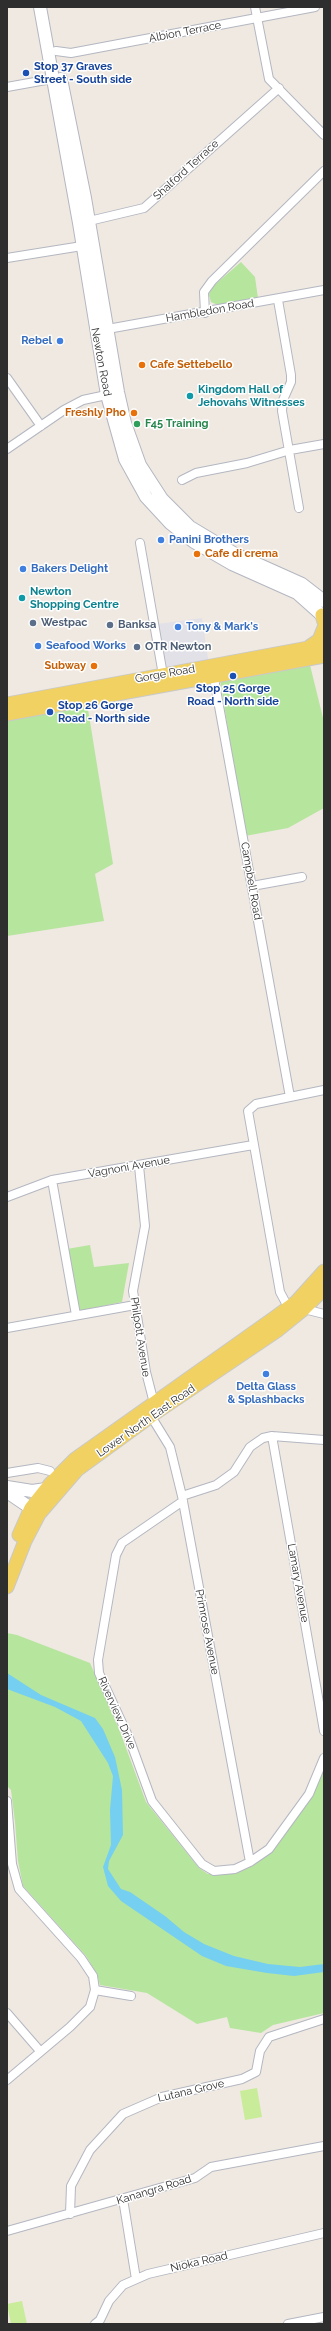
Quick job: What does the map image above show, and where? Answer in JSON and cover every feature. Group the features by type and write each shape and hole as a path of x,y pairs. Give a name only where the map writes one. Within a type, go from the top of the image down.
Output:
{"main road":[{"name":"Newton Road","path":"40,7 57,78 84,222 108,329 112,394 125,423 140,465 152,485 174,512 203,536 235,554 302,584 324,602"},
{"name":"Newton Road","path":"47,7 56,51 57,78"},
{"name":"Newton Road","path":"84,222 82,246 95,331 112,394 125,459 146,497 170,522 194,542 225,560 297,593 323,620"},
{"path":"306,648 319,640 323,620"},
{"name":"Gorge Road","path":"7,714 33,704 88,688 164,679 324,645"},
{"name":"Gorge Road","path":"212,670 324,656"},
{"name":"Gorge Road","path":"7,704 33,704 100,696 164,679"},
{"path":"88,688 100,696"},
{"name":"Lower North East Road","path":"35,1511 77,1470 152,1410 288,1307 308,1289 324,1271"},
{"path":"304,1309 308,1289"},
{"name":"Lower North East Road","path":"8,1576 25,1541 35,1511 46,1489 75,1458 152,1410 304,1309 324,1289"},
{"path":"7,1487 32,1491 46,1489"},
{"path":"7,1492 35,1511"}],"street":[{"path":"255,7 269,78 324,135"},
{"name":"Albion Terrace","path":"56,51 71,53 314,7"},
{"path":"7,87 57,78"},
{"name":"Shalford Terrace","path":"84,222 144,208 279,88"},
{"path":"205,313 204,292 212,281 324,171"},
{"path":"7,258 82,246"},
{"name":"Hambledon Road","path":"95,331 278,300 324,290"},
{"path":"278,300 291,375 291,382 282,406 299,508"},
{"path":"7,378 41,426"},
{"path":"7,449 75,404 112,394"},
{"path":"182,480 196,473 247,463 290,450 324,444"},
{"path":"140,543 164,679"},
{"name":"Campbell Road","path":"212,670 290,1097"},
{"path":"252,886 302,877"},
{"path":"288,1307 280,1292 248,1116 250,1108 256,1104 324,1090"},
{"name":"Vagnoni Avenue","path":"7,1197 52,1180 253,1145"},
{"name":"Philpott Avenue","path":"139,1166 145,1226 133,1283 134,1305 152,1410"},
{"path":"52,1180 76,1315"},
{"path":"7,1328 134,1305"},
{"path":"304,1309 324,1314"},
{"name":"Primrose Avenue","path":"152,1410 170,1447 182,1499 250,1862"},
{"path":"272,1436 324,1440"},
{"name":"Riverview Drive","path":"250,1862 235,1869 214,1871 202,1864 152,1801 129,1738 99,1673 98,1660 116,1555 122,1543 182,1499 216,1485 234,1472 250,1447 263,1438 272,1436"},
{"name":"Lamary Avenue","path":"272,1436 324,1731"},
{"path":"7,1473 38,1468 50,1471"},
{"path":"250,1862 269,1848 308,1794 324,1758"},
{"path":"7,1801 12,1864 19,1889 81,1958 93,1976 95,1990 90,2007 70,2027 7,2080"},
{"path":"95,1990 131,1996"},
{"path":"7,2013 40,2051"},
{"name":"Lutana Grove","path":"70,2214 71,2186 90,2150 123,2114 162,2096 242,2079 256,2072 260,2051 269,2037 324,2019"},
{"name":"Kanangra Road","path":"7,2231 195,2178 211,2167 324,2146"},
{"path":"123,2199 136,2279"},
{"name":"Nioka Road","path":"95,2324 100,2320 109,2301 123,2285 148,2274 324,2233"},
{"path":"288,2324 324,2317"}],"shaded area":[{"path":"202,618 209,665 165,672 157,624"}],"green space":[{"path":"241,262 255,277 258,298 218,305 211,302 209,295 211,288"},
{"path":"309,661 324,722 324,808 288,828 245,836 220,679"},
{"path":"87,703 113,864 95,874 104,921 7,936 7,717"},
{"path":"90,1245 94,1267 129,1263 122,1302 79,1311 67,1249"},
{"path":"7,1633 17,1635 90,1663 119,1729 146,1802 199,1868 208,1874 235,1874 252,1866 270,1853 314,1793 324,1770 324,2013 273,2025 261,2033 230,2028 227,2017 197,2024 147,1993 100,1985 97,1974 86,1956 23,1886 18,1861 11,1790 7,1786"},
{"path":"257,2088 262,2117 245,2120 240,2091"},
{"path":"22,2301 27,2324 11,2324 7,2304"}],"water":[{"path":"7,1673 41,1695 95,1718 103,1729 115,1757 122,1790 123,1835 109,1861 108,1869 121,1889 130,1892 165,1916 184,1932 204,1944 234,1956 268,1964 300,1967 324,1964 324,1972 294,1976 226,1966 202,1956 121,1901 108,1886 103,1867 111,1845 110,1810 113,1776 108,1763 81,1721 55,1707 7,1689"}],"place":[{"name":"Stop 37 Graves Street - South side","path":"26,73"},
{"name":"Rebel","path":"60,341"},
{"name":"Cafe Settebello","path":"142,365"},
{"name":"Kingdom Hall of Jehovahs Witnesses","path":"190,396"},
{"name":"Freshly Pho","path":"134,413"},
{"name":"F45 Training","path":"137,424"},
{"name":"Panini Brothers","path":"161,540"},
{"name":"Cafe di crema","path":"197,554"},
{"name":"Bakers Delight","path":"23,569"},
{"name":"Newton Shopping Centre","path":"22,598"},
{"name":"Westpac","path":"33,623"},
{"name":"Banksa","path":"110,625"},
{"name":"Tony & Mark's","path":"178,627"},
{"name":"Seafood Works","path":"38,646"},
{"name":"OTR Newton","path":"137,647"},
{"name":"Subway","path":"94,666"},
{"name":"Stop 25 Gorge Road - North side","path":"233,676"},
{"name":"Stop 26 Gorge Road - North side","path":"50,712"},
{"name":"Delta Glass & Splashbacks","path":"266,1374"}]}
